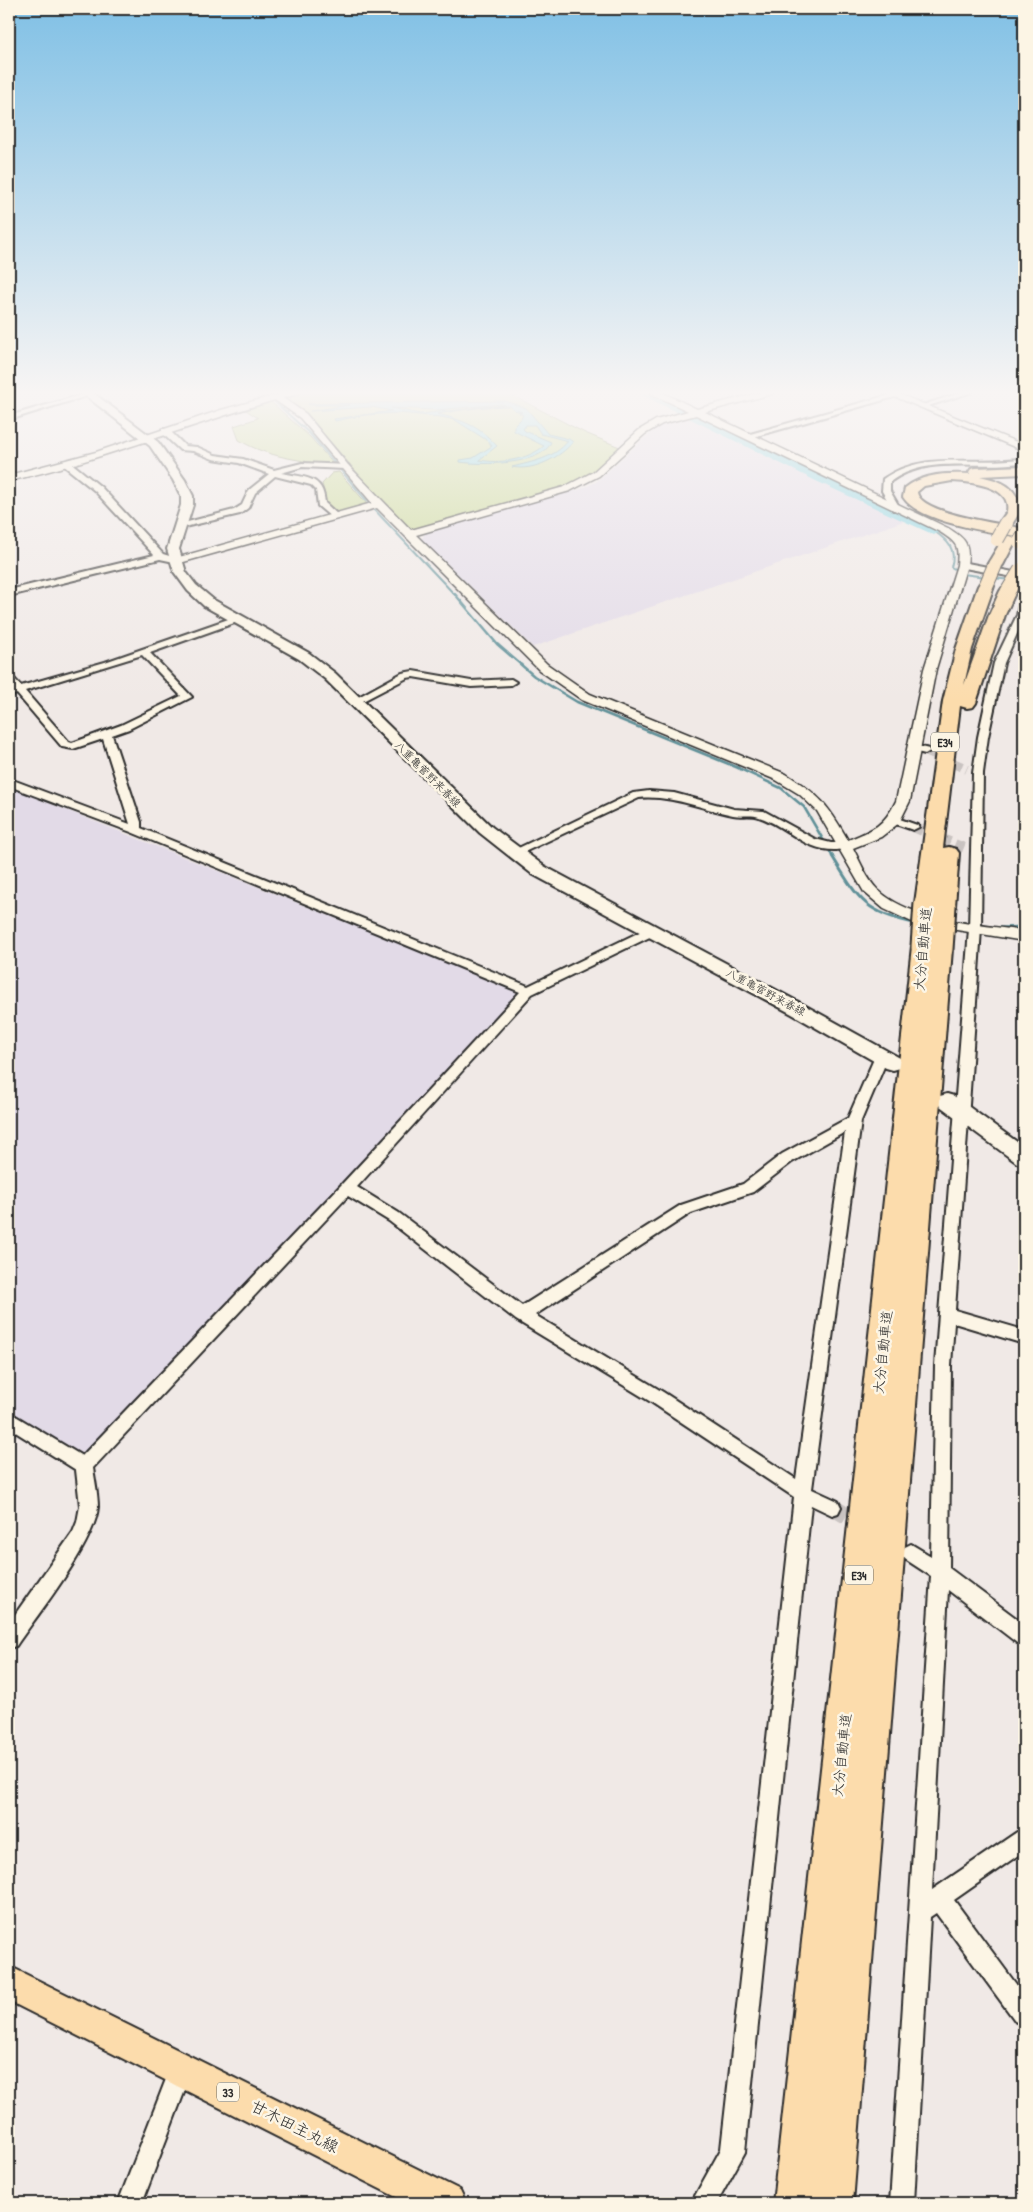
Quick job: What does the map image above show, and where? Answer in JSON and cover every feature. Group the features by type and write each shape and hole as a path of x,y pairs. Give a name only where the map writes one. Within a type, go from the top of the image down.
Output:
{"highway":[{"path":"903,495 910,507 933,517 1016,533"},
{"path":"910,495 913,501 934,512 967,522 1016,533"},
{"path":"997,589 1012,570 1016,533 1010,495"},
{"name":"大分自動車道","path":"832,2203 952,701 964,649 997,589 1012,570 1016,533"},
{"name":"大分自動車道","path":"935,905 967,703 978,652 997,589"},
{"name":"大分自動車道","path":"795,2203 932,948"}],"main road":[{"name":"八重亀菅野来春線","path":"187,495 187,504 173,550 180,572 192,588 210,603 304,656 330,676 432,779 486,830 514,853 538,870 887,1059"},
{"path":"954,1106 1024,1158"},
{"name":"甘木田主丸線","path":"9,1983 447,2203"}],"street":[{"path":"104,495 160,556 176,561 372,505"},
{"path":"179,527 237,512 245,506 250,495"},
{"path":"321,495 322,504 334,515"},
{"path":"365,495 372,505 410,533 543,667 559,680 586,697 782,777 804,791 823,809 871,892 889,906 914,918 1024,936"},
{"path":"410,533 545,495"},
{"path":"514,853 637,795 652,793 737,812 762,814 818,846 830,848 844,846 876,834 894,820 903,802 919,750 930,669 961,570 964,549 957,538 870,495"},
{"path":"888,495 896,508"},
{"path":"9,593 160,556"},
{"path":"961,570 1012,570"},
{"path":"902,2203 940,1572 944,1365 954,1106 975,928 978,773 983,736 999,663 1023,615 1024,601"},
{"path":"14,691 108,664 236,619"},
{"path":"9,678 14,691 66,745 73,746 126,727 187,697 143,651"},
{"path":"356,701 405,675 413,674 471,684 511,682"},
{"path":"106,734 136,822 134,830"},
{"path":"967,769 978,773"},
{"path":"9,782 134,830 528,991"},
{"path":"894,820 913,827"},
{"path":"964,848 976,853"},
{"path":"84,1466 347,1188 528,991 652,931"},
{"path":"703,2203 733,2152 803,1493 854,1121 887,1059"},
{"path":"522,1315 686,1209 748,1188 762,1180 787,1158 854,1121"},
{"path":"347,1188 394,1216 522,1315 657,1397 803,1493 832,1507"},
{"path":"947,1314 1024,1337"},
{"path":"11,1424 84,1466"},
{"path":"9,1640 80,1537 86,1522 89,1506 84,1466"},
{"path":"910,1553 940,1572 1024,1636"},
{"path":"920,1911 1024,1838"},
{"path":"939,1898 1024,2014"},
{"path":"130,2203 181,2068"}],"shaded area":[{"path":"559,495 854,495 907,520 533,647 422,539 425,533"},
{"path":"9,787 514,990 517,995 89,1454 76,1457 9,1414"}],"green space":[{"path":"325,495 359,495 368,505 339,512 334,511 327,504"},
{"path":"377,495 540,495 416,529 410,528"}],"waterway":[{"path":"362,495 455,595"},
{"path":"856,495 934,531"},
{"path":"934,531 947,542 952,550 953,561 951,567 963,574 986,577"},
{"path":"993,578 1011,580"},
{"path":"454,593 497,644 534,676 577,702 736,767 781,788 804,807 825,843"},
{"path":"830,852 833,857"},
{"path":"832,856 856,893 872,908 883,914 914,923"},
{"path":"997,928 1024,927"}],"tunnel":[{"path":"925,751 967,769"},
{"path":"913,827 964,848"},
{"path":"832,1507 864,1526"}]}
